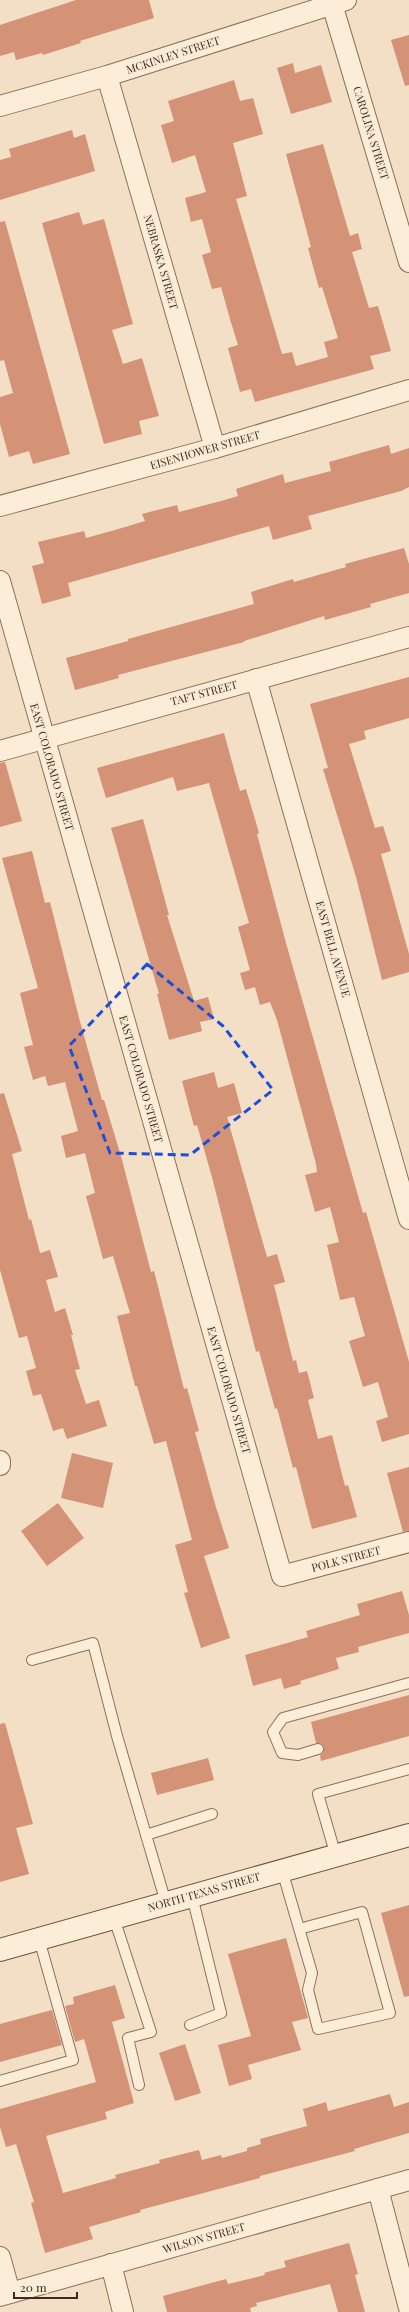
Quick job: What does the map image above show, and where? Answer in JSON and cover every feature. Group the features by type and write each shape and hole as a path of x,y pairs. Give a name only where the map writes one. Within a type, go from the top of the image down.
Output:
{"main road":[{"name":"NORTH TEXAS STREET","path":"0,1950 409,1835"}],"street":[{"name":"MCKINLEY STREET","path":"0,106 107,76 339,2"},
{"name":"CAROLINA STREET","path":"339,2 409,262"},
{"name":"NEBRASKA STREET","path":"107,76 215,448"},
{"name":"EISENHOWER STREET","path":"0,506 215,448 409,390"},
{"name":"EAST COLORADO STREET","path":"0,581 43,738 282,1576"},
{"name":"TAFT STREET","path":"0,751 256,679 409,638"},
{"name":"EAST BELL AVENUE","path":"256,679 409,1219"},
{"name":"POLK STREET","path":"282,1576 409,1542"},
{"name":"WILSON STREET","path":"5,2294 409,2180"},
{"path":"378,2189 409,2308"},
{"path":"0,2257 5,2294"},
{"path":"111,2264 123,2312"}],"lane":[{"path":"32,1660 93,1643 166,1903"},
{"path":"318,1749 298,1756 282,1753 273,1732 283,1718 409,1683"},
{"path":"336,1856 318,1794 409,1769"},
{"path":"146,1835 212,1814"},
{"path":"282,1870 299,1929 312,1974 308,1990 318,2029 390,2013 362,1912 299,1929"},
{"path":"190,2025 221,2013 192,1896"},
{"path":"114,1918 151,2032 128,2038 139,2085"},
{"path":"0,2081 73,2060 39,1939"}],"highlighted area":[{"path":"147,964 223,1026 273,1090 190,1155 110,1153 69,1046"}],"building":[{"path":"76,0 149,0 154,18 80,41 81,43 43,55 42,53 16,60 14,52 0,56 0,25"},
{"path":"409,35 409,85 405,86 391,40"},
{"path":"293,63 295,73 321,65 332,102 291,114 277,68"},
{"path":"234,80 240,101 253,98 263,134 233,143 247,196 236,199 282,354 292,352 296,366 328,357 324,342 338,338 322,287 319,288 308,248 311,247 286,154 323,144 350,236 358,233 362,249 352,252 369,308 378,306 391,351 370,356 374,369 255,402 251,389 240,392 228,348 238,345 221,287 212,289 202,255 211,252 202,219 191,222 185,198 206,192 195,155 172,163 161,125 174,121 168,101"},
{"path":"72,130 74,138 85,134 95,171 0,200 0,160 11,157 9,149"},
{"path":"79,212 83,225 104,219 133,324 112,330 123,364 142,358 159,416 139,421 142,434 104,444 42,223"},
{"path":"5,221 70,454 33,464 29,451 9,457 0,424 0,397 13,393 4,360 0,361 0,222"},
{"path":"389,445 391,454 409,448 409,487 401,491 308,516 312,529 273,540 269,526 68,583 71,596 42,604 32,566 44,563 38,542 84,531 86,538 145,521 142,514 177,505 179,512 221,501 238,496 236,489 283,474 285,483 331,471 329,462"},
{"path":"404,548 409,564 409,593 370,604 371,607 325,620 324,616 244,642 118,675 119,678 75,690 66,658 254,604 251,592 293,579 294,582 346,567 345,564"},
{"path":"409,677 409,718 364,731 366,739 349,744 375,828 383,826 391,851 381,854 409,954 409,972 382,980 356,877 323,769 328,768 310,704"},
{"path":"224,733 240,791 246,789 259,833 257,834 286,943 363,1213 366,1212 409,1362 409,1434 382,1442 376,1421 388,1417 378,1382 363,1387 349,1341 365,1336 354,1297 340,1300 327,1245 339,1242 330,1207 315,1212 305,1175 317,1172 316,1164 277,1020 270,1002 260,1005 255,987 245,990 240,973 250,970 238,927 249,923 209,783 177,791 173,777 106,798 97,768"},
{"path":"5,762 22,821 0,827 0,763"},
{"path":"143,819 169,915 167,915 194,1001 208,997 214,1019 200,1022 202,1031 169,1040 157,994 159,994 111,828"},
{"path":"32,851 45,903 50,902 79,1018 102,1100 104,1100 121,1156 151,1272 154,1271 184,1389 187,1388 199,1431 195,1432 229,1548 204,1556 230,1638 201,1648 184,1593 188,1592 175,1545 192,1540 166,1441 154,1444 137,1386 135,1386 117,1316 130,1313 113,1256 103,1259 86,1196 95,1193 85,1153 66,1158 61,1136 78,1131 65,1082 48,1086 45,1076 33,1080 24,1047 33,1045 20,993 38,988 2,858"},
{"path":"214,1072 218,1088 234,1083 242,1113 227,1117 267,1257 277,1254 285,1282 274,1285 293,1361 296,1360 299,1373 307,1371 314,1398 308,1400 318,1439 332,1435 345,1486 348,1485 357,1517 312,1529 296,1467 293,1468 277,1408 275,1409 259,1351 256,1352 212,1177 197,1125 194,1126 182,1081"},
{"path":"4,1093 22,1151 12,1154 29,1220 31,1219 40,1253 50,1250 58,1277 46,1280 55,1312 65,1308 73,1335 71,1335 80,1369 75,1370 86,1404 99,1400 107,1426 67,1439 63,1428 53,1431 41,1394 33,1396 26,1371 36,1368 27,1336 19,1338 0,1270 0,1094"},
{"path":"72,1453 113,1463 103,1508 61,1498"},
{"path":"409,1467 409,1531 403,1532 387,1473"},
{"path":"58,1503 84,1538 47,1566 21,1531"},
{"path":"402,1591 409,1615 409,1633 358,1647 359,1652 336,1658 339,1669 300,1681 301,1684 284,1689 281,1678 253,1686 245,1655 308,1637 306,1631 360,1615 357,1604"},
{"path":"409,1695 409,1736 321,1761 320,1755 323,1753 324,1748 322,1744 316,1743 311,1722"},
{"path":"5,1723 33,1824 16,1828 29,1874 0,1882 0,1724"},
{"path":"208,1758 214,1780 157,1795 151,1773"},
{"path":"409,1905 409,1996 404,1997 381,1913"},
{"path":"286,1938 308,2018 292,2022 301,2050 248,2065 252,2079 229,2086 218,2045 251,2036 228,1954"},
{"path":"115,1985 125,2018 112,2022 134,2103 105,2112 107,2119 46,2136 63,2193 116,2178 115,2175 160,2163 159,2160 199,2150 202,2160 221,2155 222,2158 247,2151 247,2148 261,2144 260,2139 307,2126 303,2109 326,2102 328,2111 390,2094 394,2107 409,2102 409,2133 354,2149 355,2151 140,2210 141,2212 89,2227 93,2239 45,2253 31,2203 34,2202 16,2144 6,2147 0,2127 0,2109 96,2082 84,2039 75,2042 65,2006 74,2004 73,1997"},
{"path":"52,2010 62,2045 0,2062 0,2024"},
{"path":"185,2044 201,2093 175,2101 159,2053"},
{"path":"349,2243 358,2274 355,2275 365,2312 338,2312 330,2284 256,2303 257,2306 250,2308 251,2312 167,2312 163,2296 226,2279 228,2284 265,2275 264,2273 286,2267 284,2261"}]}
